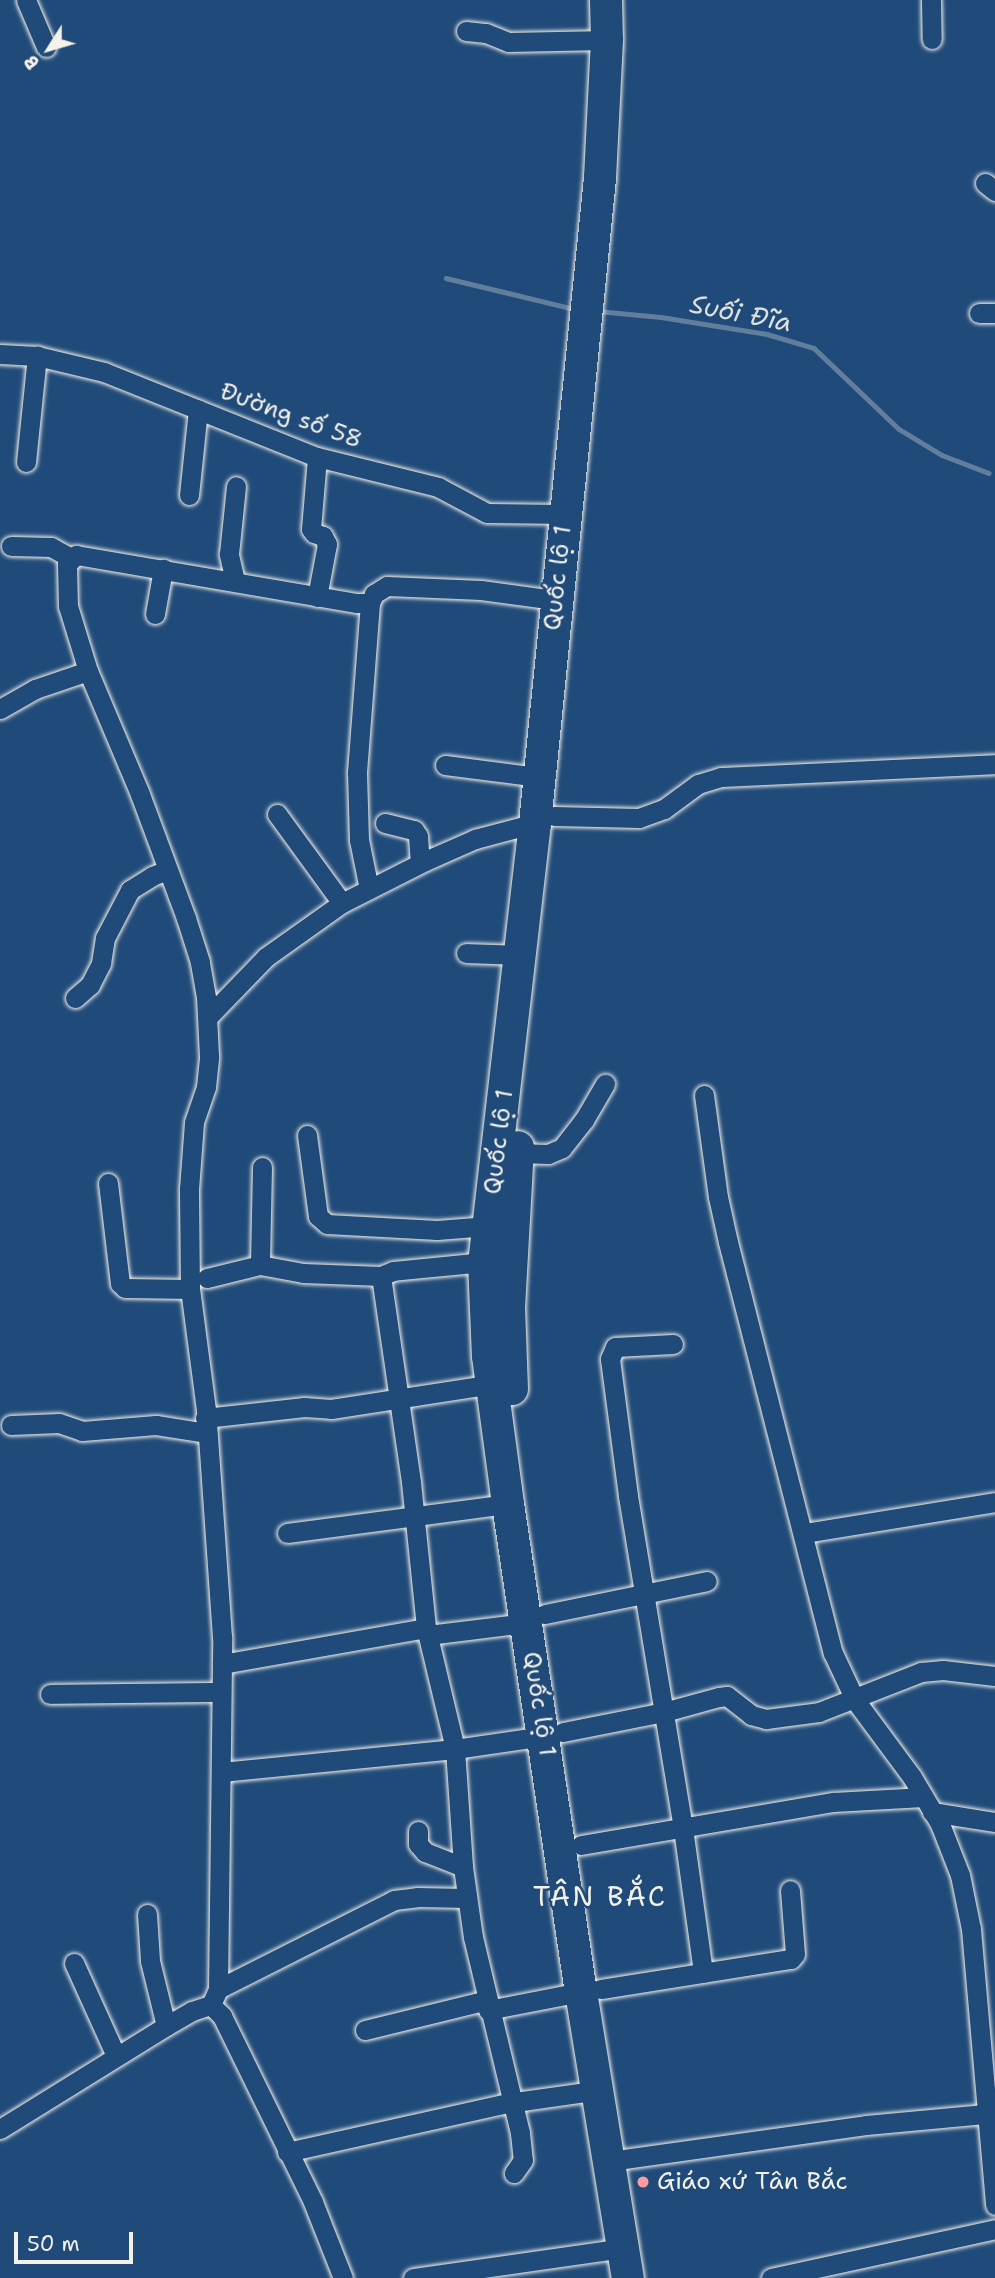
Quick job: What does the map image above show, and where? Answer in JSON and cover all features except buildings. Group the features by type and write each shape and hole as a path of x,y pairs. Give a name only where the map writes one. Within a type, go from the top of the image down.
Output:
{"highway":[{"name":"Quốc lộ 1","path":"606,0 607,40 597,294 544,819 517,1153 509,1308 513,1408 535,1618 591,1991 646,2278"},
{"name":"Quốc lộ 1","path":"597,294 627,89 625,0"},
{"name":"Quốc lộ 1","path":"535,1618 508,1504 492,1384 484,1262 521,955 544,819 540,777 555,600 565,514 594,330"},
{"name":"Quốc lộ 1","path":"553,1734 581,1845 599,2090 626,2263"}],"street":[{"path":"26,0 46,47"},
{"path":"931,0 932,39"},
{"path":"466,31 486,33 508,42 607,40"},
{"name":"Đường số 58","path":"0,354 37,356 104,372 317,457 428,483 456,494 487,513 565,514"},
{"path":"26,462 37,356"},
{"path":"189,495 198,409"},
{"path":"317,457 311,529 323,536 327,544 317,597"},
{"path":"235,581 229,554 236,486"},
{"path":"11,546 51,547 71,558"},
{"path":"343,2278 313,2202 215,1997 222,1664 191,1145 194,1122 206,1087 208,1017 200,962 140,794 88,671 68,606 67,564 76,555 317,597 370,603"},
{"path":"155,614 163,569"},
{"path":"369,889 359,840 357,772 370,603 374,594 387,586 481,590 555,600"},
{"path":"0,709 35,689 88,671"},
{"path":"208,1017 266,957 342,904 420,863 475,839 544,819 639,817 664,809 698,784 721,777 995,764"},
{"path":"445,765 540,777"},
{"path":"277,814 342,904"},
{"path":"385,823 414,830 418,836 420,863"},
{"path":"75,998 90,985 101,963 105,938 130,890 152,876 168,870"},
{"path":"466,953 521,955"},
{"path":"517,1153 548,1154 562,1148 584,1120 605,1084"},
{"path":"704,1095 718,1197 728,1242 833,1653 855,1700 928,1804 960,1875 971,1929 991,2113 995,2205"},
{"path":"307,1135 318,1216 327,1224 437,1230 488,1226"},
{"path":"260,1265 262,1167"},
{"path":"108,1183 120,1283 125,1289 198,1283 260,1265 303,1273 381,1276 393,1271 484,1262"},
{"path":"381,1276 427,1632 455,1749 467,1899 523,2160 514,2173"},
{"path":"673,1344 615,1347 610,1359 703,1973"},
{"path":"10,1425 59,1423 82,1431 156,1425 206,1425 304,1407 331,1409 492,1384"},
{"path":"804,1533 995,1502"},
{"path":"287,1533 508,1504"},
{"path":"222,1664 535,1618 707,1581"},
{"path":"221,1772 455,1749 553,1734 664,1712 727,1696 751,1715 766,1719 819,1712 921,1672 943,1670 995,1676"},
{"path":"50,1694 221,1692"},
{"path":"581,1845 832,1802 928,1804 995,1822"},
{"path":"418,1831 418,1843 425,1852 463,1867"},
{"path":"365,2030 488,2005 794,1958 790,1890"},
{"path":"0,2129 215,1997 394,1900 417,1897 467,1899"},
{"path":"147,1914 150,1961 166,2026"},
{"path":"74,1964 117,2056"},
{"path":"287,2152 512,2103 599,2090"},
{"path":"624,2158 866,2124 991,2113"},
{"path":"771,2278 995,2229"},
{"path":"413,2278 626,2263"}],"waterway":[{"name":"Suối Đĩa","path":"446,278 574,309"},
{"name":"Suối Đĩa","path":"597,311 661,317 767,334 814,348 899,429 942,455 989,473"}],"place":[{"name":"Giáo xứ Tân Bắc","path":"643,2182"}],"district":[{"name":"TÂN BẮC","path":"600,1896"}]}
